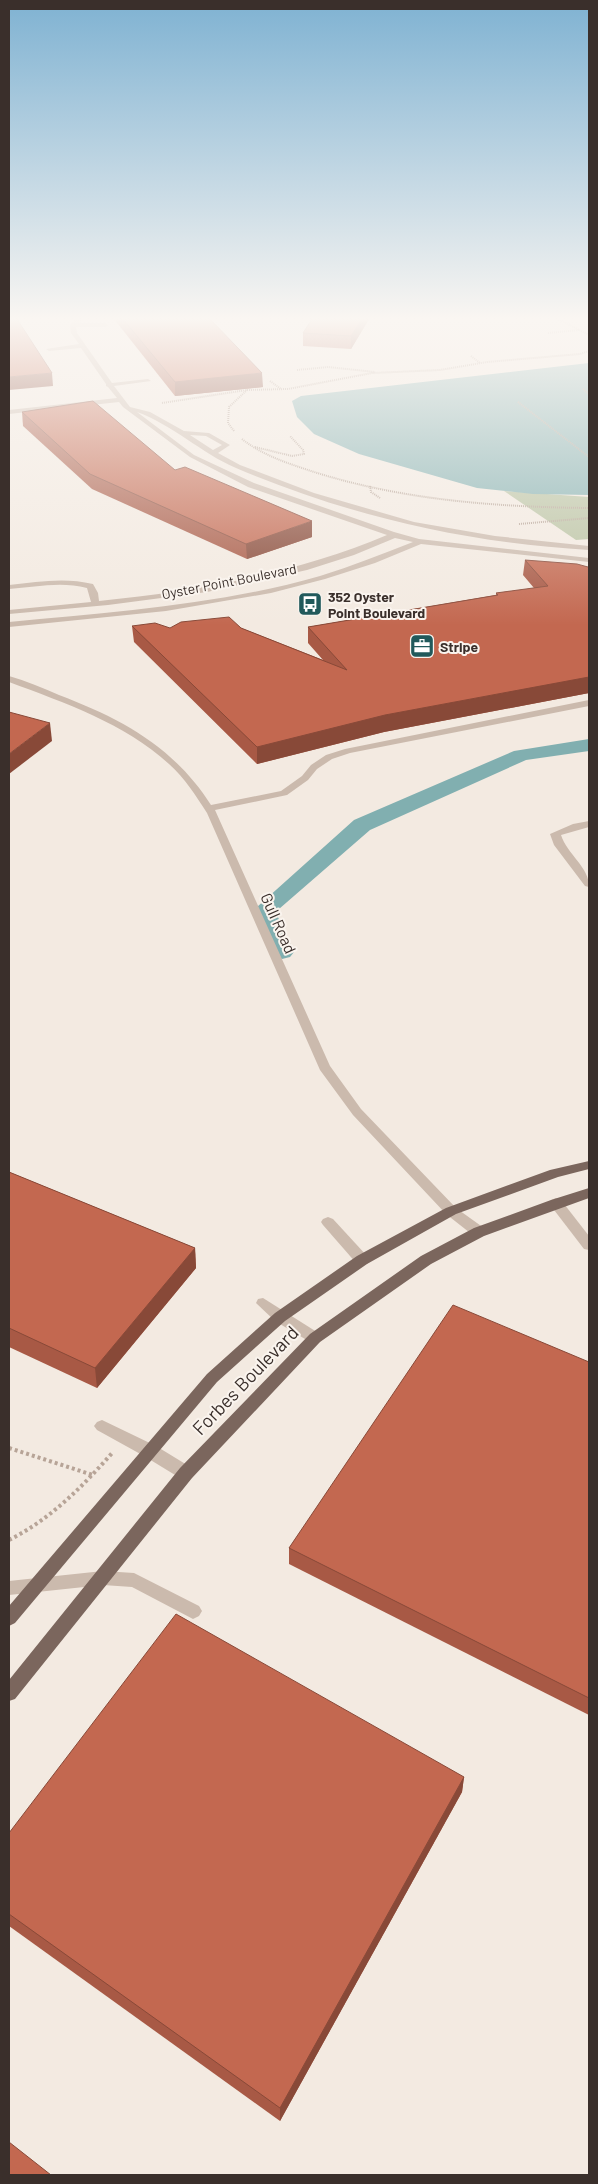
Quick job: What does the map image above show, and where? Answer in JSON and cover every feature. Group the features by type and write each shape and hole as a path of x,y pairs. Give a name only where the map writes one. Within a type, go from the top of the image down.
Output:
{"main road":[{"name":"Forbes Boulevard","path":"9,1618 212,1378 280,1317 362,1260 451,1210 555,1174 589,1165"},
{"name":"Forbes Boulevard","path":"9,1694 186,1473 315,1338 426,1260 478,1232 556,1203 589,1193"}],"street":[{"name":"Oyster Point Boulevard","path":"146,421 192,456 251,485 394,536 419,541 589,560"},
{"path":"164,421 230,462 313,493 416,524 439,530 533,543 589,548"},
{"path":"185,433 207,434 227,446 214,453"},
{"path":"213,466 230,462"},
{"name":"Oyster Point Boulevard","path":"9,612 214,589 273,576 342,556 394,536 416,524"},
{"name":"Oyster Point Boulevard","path":"9,625 182,606 265,591 354,567 419,541 439,530"},
{"path":"39,573 44,584"},
{"path":"9,587 71,582 90,586 94,593 95,603"},
{"name":"Gull Road","path":"9,679 92,710 143,738 185,773 209,808 324,1067 357,1112 451,1210 478,1232"},
{"path":"209,808 284,793 305,778 314,767 329,758 348,751 589,703"},
{"path":"589,824 555,834 558,845 589,884"},
{"path":"556,1203 589,1245"},
{"path":"328,1222 362,1260"},
{"path":"263,1303 280,1317 315,1338"},
{"path":"102,1426 150,1451 186,1473"},
{"path":"9,1588 103,1578 134,1580 193,1611"}],"path":[{"path":"228,421 228,424 236,433"},
{"path":"542,421 589,457"},
{"path":"252,446 292,456 304,454 303,450 290,436"},
{"path":"240,437 264,454 307,470 403,493 509,506 589,508"},
{"path":"370,486 371,492 387,502"},
{"path":"512,524 589,518"},
{"path":"9,1540 52,1514 80,1490 124,1438"},
{"path":"9,1448 93,1475"}],"green space":[{"path":"504,491 589,497 589,539 576,540"}],"water":[{"path":"301,421 589,421 589,495 533,494 477,488 359,454 314,434"}],"building":[{"path":"32,421 117,421 175,470 185,467 312,521 246,544 90,474"},
{"path":"525,560 577,564 589,567 589,677 385,715 257,747 132,626 155,623 170,628 181,622 229,617 241,628 347,670 308,627 498,595 496,593 548,586"},
{"path":"9,712 50,723 9,754"},
{"path":"9,1172 195,1248 95,1368 9,1328"},
{"path":"453,1305 589,1362 589,1698 289,1548"},
{"path":"176,1614 464,1777 280,2108 9,1914 9,1833"},
{"path":"9,2142 51,2175 9,2175"}],"waterway":[{"path":"282,952 266,915 268,907 362,825 521,755 589,745"}],"place":[{"name":"352 Oyster Point Boulevard","path":"310,604"},
{"name":"Stripe","path":"422,646"}]}
